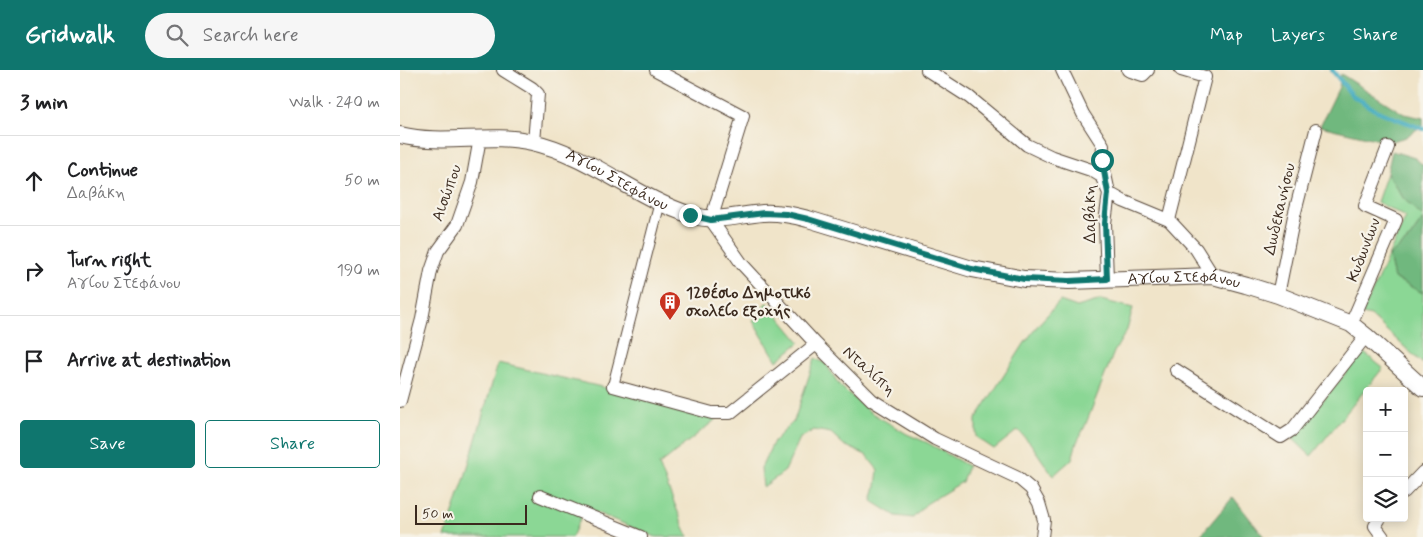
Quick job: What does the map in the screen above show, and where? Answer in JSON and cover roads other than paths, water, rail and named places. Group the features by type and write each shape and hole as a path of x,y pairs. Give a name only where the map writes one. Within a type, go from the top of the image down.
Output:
{"street":[{"path":"503,70 532,88 538,94 534,142"},
{"path":"656,70 743,116 711,220"},
{"path":"926,70 969,97 1027,145 1052,157 1091,170 1101,176 1108,193 1169,220 1196,249 1212,276"},
{"name":"Δαβάκη","path":"1062,70 1083,114 1103,146 1102,160 1108,193 1105,223 1107,279"},
{"path":"1128,70 1143,75 1148,70"},
{"path":"1169,220 1205,77 1181,70"},
{"name":"Δωδεκανήσου","path":"1278,295 1294,216 1316,130"},
{"name":"Αγίου Στεφάνου","path":"400,135 440,140 480,138 514,139 534,142 565,153 660,202 690,215 711,220 764,213 786,214 972,269 1024,279 1069,281 1212,276 1278,295 1351,324 1423,388"},
{"name":"Αισώπου","path":"400,401 422,319 431,271 438,251 457,224 472,182 480,138"},
{"name":"Κυδωνίων","path":"1351,324 1396,220 1365,206 1388,148"},
{"path":"660,202 613,386 712,413 730,413 816,344"},
{"name":"Νταλίπη","path":"711,220 742,264 816,344 872,400 935,439 1018,478 1031,489 1039,503 1044,520 1042,537"},
{"path":"1176,370 1281,437 1292,430 1366,336"},
{"path":"1408,488 1423,472"},
{"path":"540,496 586,513 640,537"},
{"path":"1378,522 1383,537"}],"waterway":[{"path":"1332,70 1352,95 1375,110 1423,129"}],"place":[{"name":"12θέσιο Δημοτικό σχολείο εξοχής","path":"670,321"}]}
